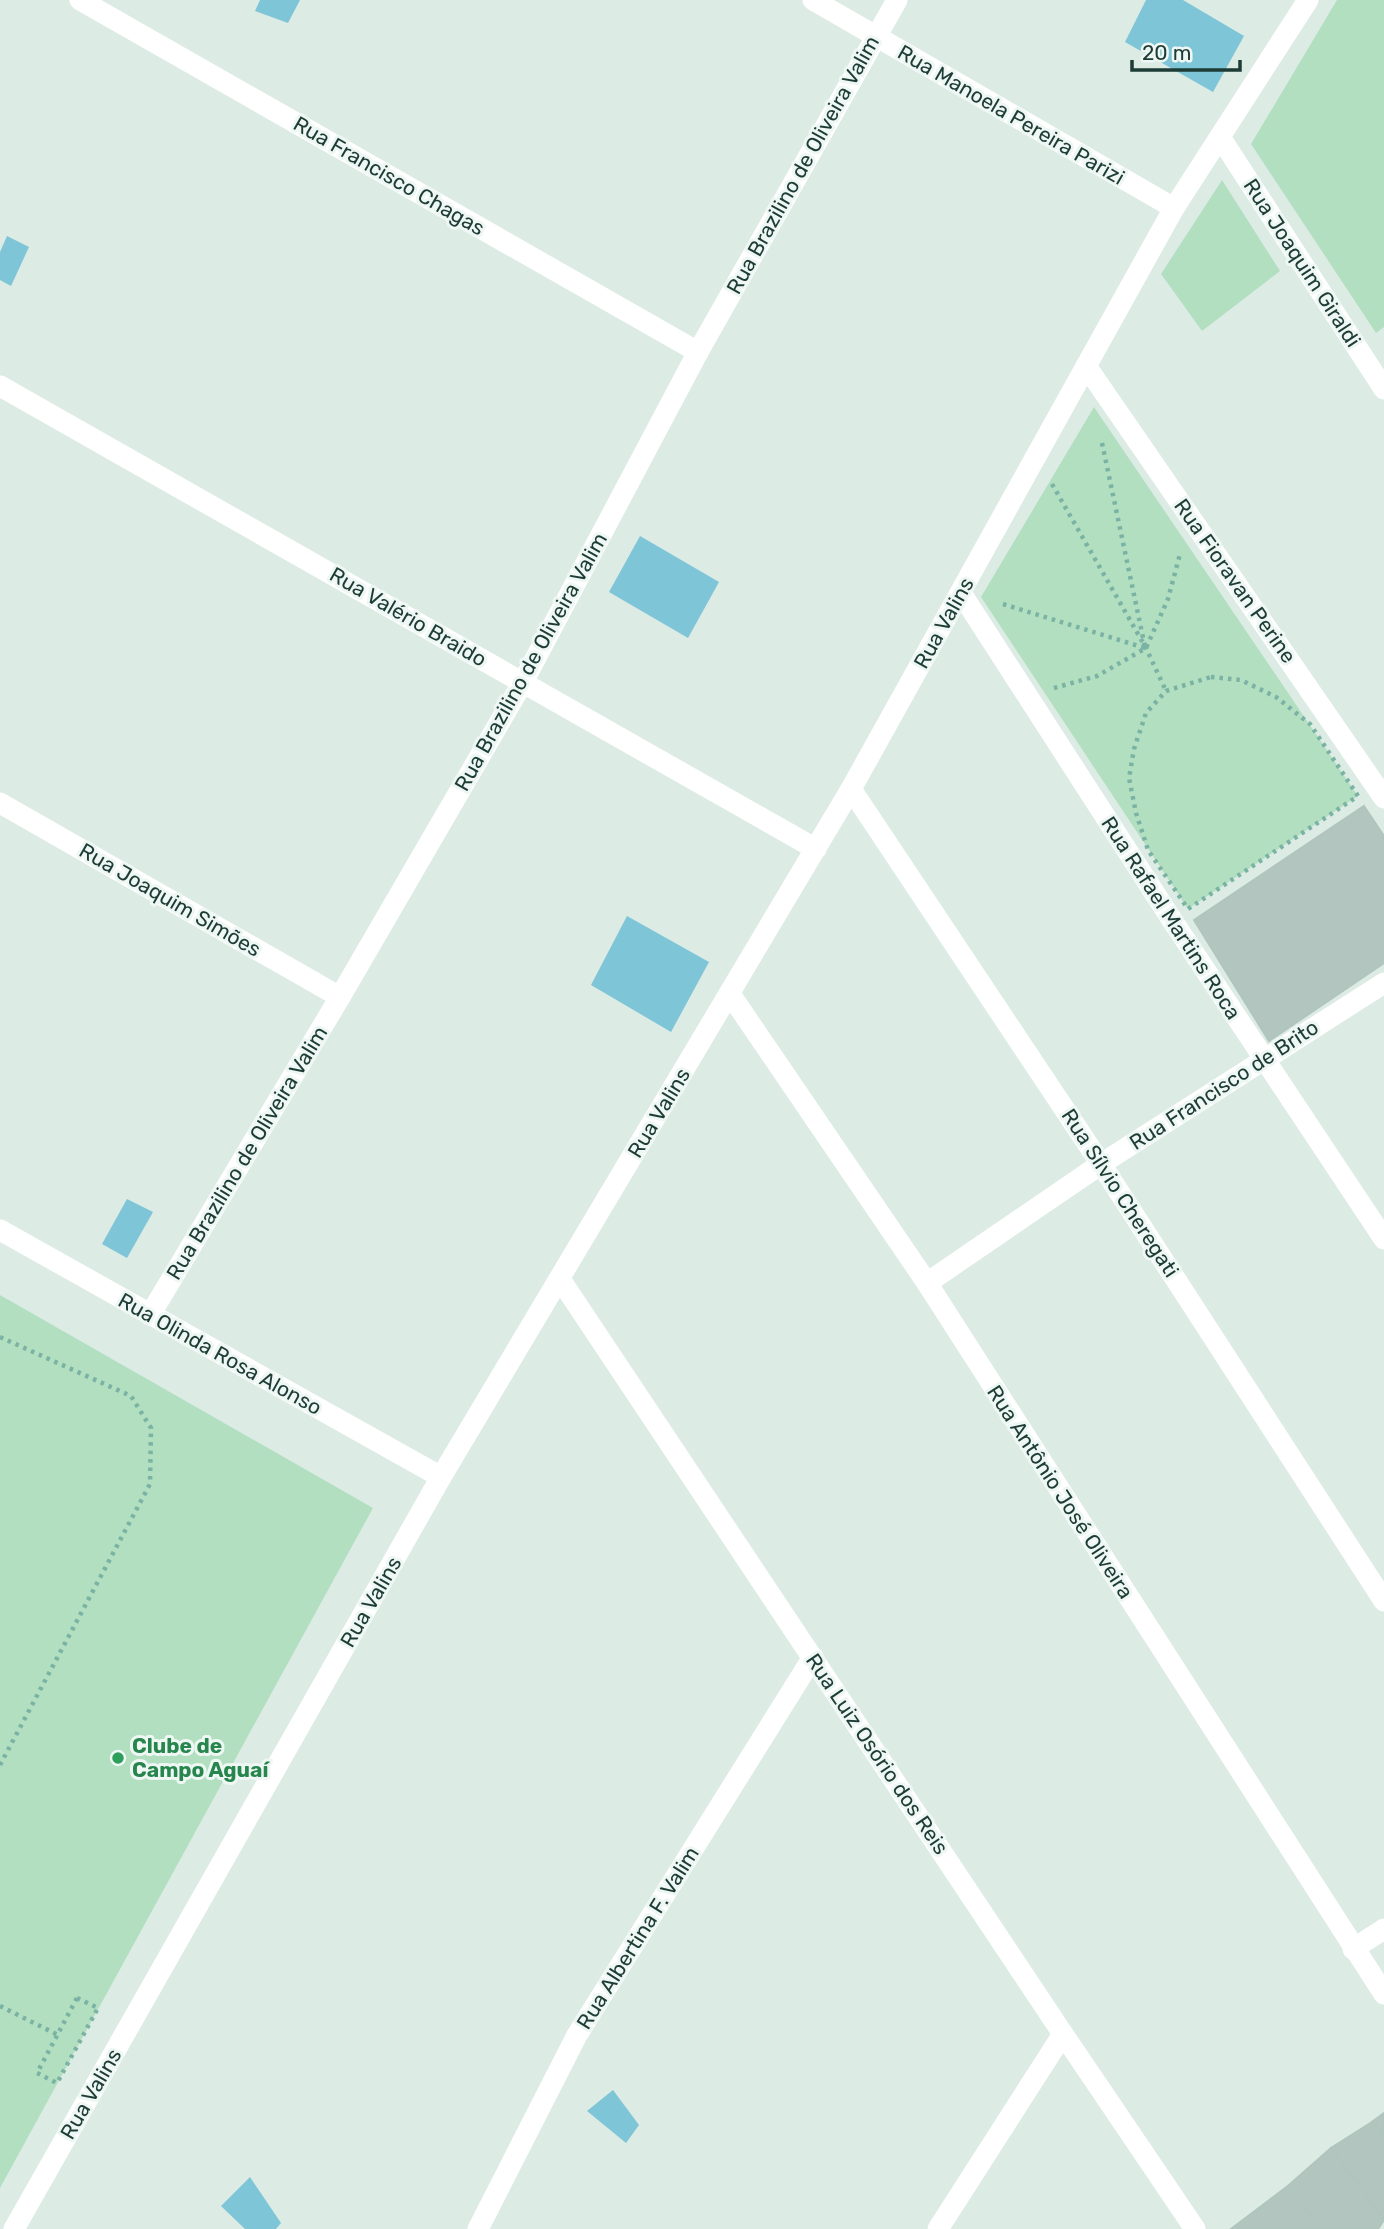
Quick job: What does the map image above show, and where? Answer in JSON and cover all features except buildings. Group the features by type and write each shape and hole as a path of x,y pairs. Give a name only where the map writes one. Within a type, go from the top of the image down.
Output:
{"street":[{"name":"Rua Francisco Chagas","path":"80,0 698,352"},
{"name":"Rua Manoela Pereira Parizi","path":"813,0 1174,208"},
{"name":"Rua Brazilino de Oliveira Valim","path":"150,1315 340,997 523,682 698,352 897,0"},
{"name":"Rua Valins","path":"14,2229 441,1477 851,789 1174,208 1308,0"},
{"name":"Rua Joaquim Giraldi","path":"1220,137 1384,389"},
{"name":"Rua Fioravan Perine","path":"1086,366 1384,798"},
{"name":"Rua Valério Braido","path":"0,386 816,849"},
{"name":"Rua Rafael Martins Roca","path":"961,593 1384,1240"},
{"name":"Rua Sílvio Cheregati","path":"851,789 1101,1164 1384,1601"},
{"name":"Rua Joaquim Simões","path":"0,803 340,997"},
{"name":"Rua Francisco de Brito","path":"927,1283 1101,1164 1384,983"},
{"name":"Rua Antônio José Oliveira","path":"730,994 927,1283 1384,1994"},
{"name":"Rua Olinda Rosa Alonso","path":"0,1230 441,1477"},
{"name":"Rua Luiz Osório dos Reis","path":"560,1279 1195,2229"},
{"name":"Rua Albertina F. Valim","path":"478,2229 578,2035 813,1657"},
{"path":"1353,1949 1384,1929"},
{"path":"938,2229 1063,2034"}],"path":[{"path":"1100,434 1146,648"},
{"path":"1043,492 1050,480 1146,648 1167,691"},
{"path":"1043,691 1097,677 1146,648 1168,599 1184,539 1193,520"},
{"path":"993,601 1146,648"},
{"path":"1148,850 1136,813 1129,778 1134,749 1146,713 1167,691 1211,677 1241,680 1276,697 1310,724"},
{"path":"1133,827 1188,909 1358,796 1294,701"},
{"path":"0,1337 131,1396 151,1428 150,1484 0,1765"},
{"path":"77,1998 98,2008 57,2083 37,2073 58,2035 77,1998"},
{"path":"0,2006 58,2035"}],"green space":[{"path":"1337,0 1384,0 1384,327 1376,333 1251,144"},
{"path":"1222,180 1280,271 1202,331 1161,274"},
{"path":"1094,407 1358,796 1188,909 981,597"},
{"name":"Clube de Campo Aguaí","path":"0,1295 373,1508 0,2188"}],"water":[{"path":"260,0 300,0 288,23 255,11"},
{"path":"1146,0 1183,0 1244,36 1213,92 1125,42"},
{"path":"7,236 29,247 11,286 0,280 0,252"},
{"path":"640,536 719,582 688,638 609,592"},
{"path":"627,916 709,962 671,1032 591,985"},
{"path":"127,1199 153,1212 127,1258 102,1244"},
{"path":"613,2090 639,2125 626,2143 587,2111"},
{"path":"250,2177 281,2223 276,2229 245,2229 221,2206"}],"place":[{"name":"Clube de Campo Aguaí","path":"118,1758"}]}
